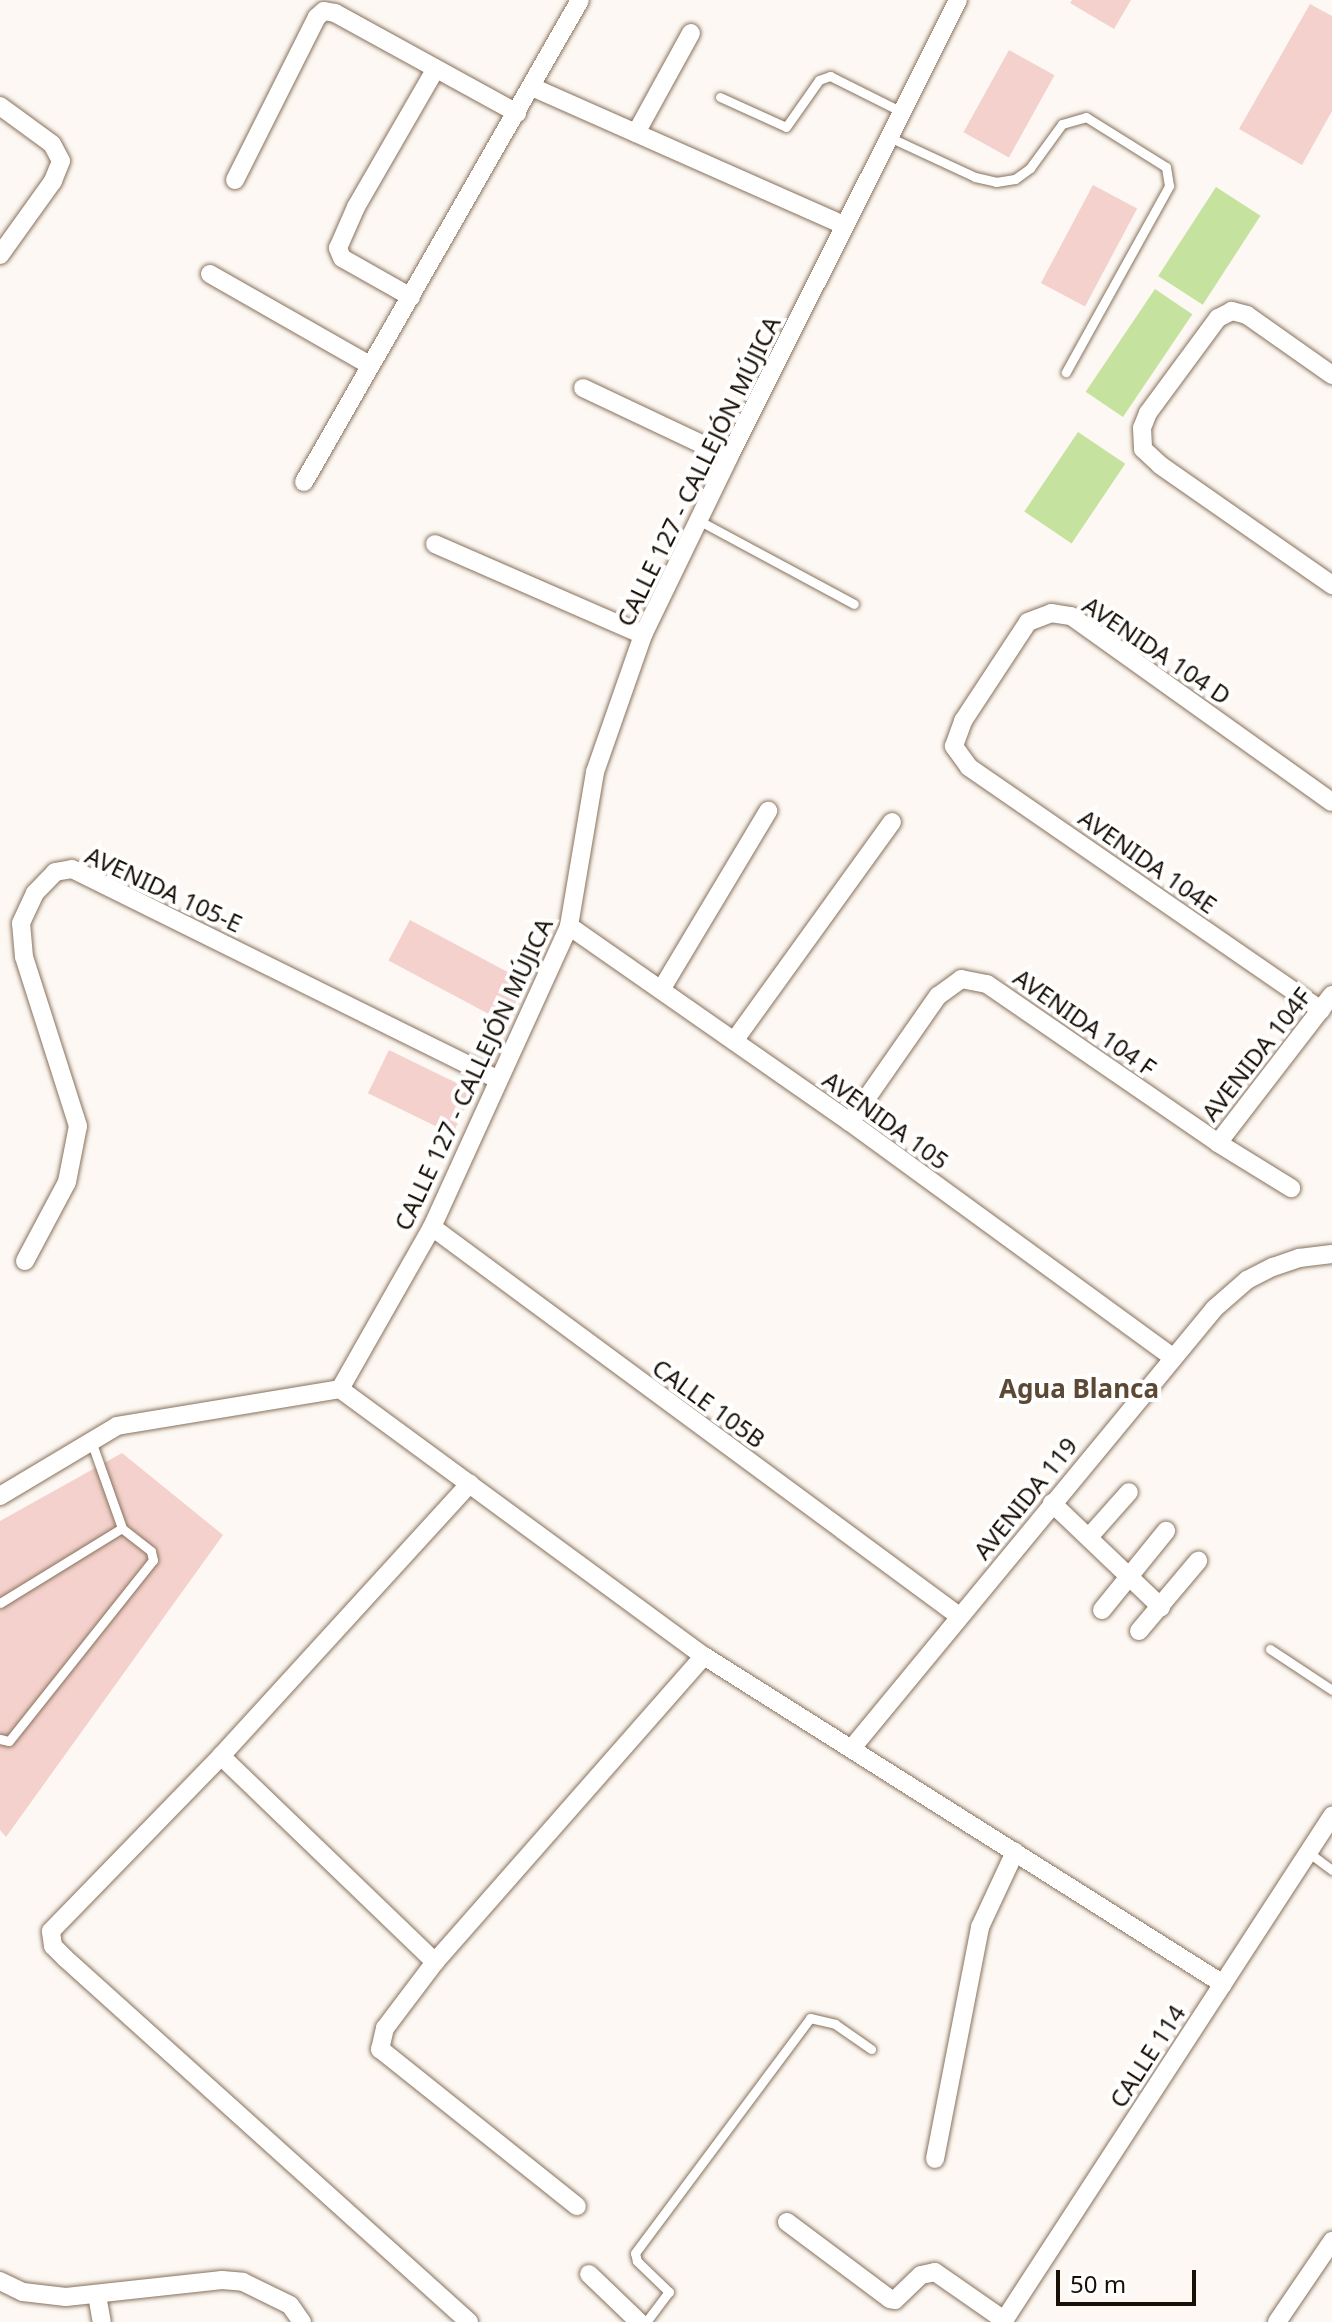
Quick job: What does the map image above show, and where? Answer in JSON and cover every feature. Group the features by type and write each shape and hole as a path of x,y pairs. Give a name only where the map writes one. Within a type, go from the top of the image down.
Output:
{"street":[{"path":"304,482 580,0"},
{"name":"CALLE 127 - CALLEJÓN MÚJICA","path":"340,1389 432,1227 569,926 595,772 643,635 958,0"},
{"path":"235,180 317,17 324,11 335,13 517,113"},
{"path":"636,133 691,33"},
{"path":"411,297 342,258 338,248 356,207 435,70"},
{"path":"532,87 845,226"},
{"path":"0,106 52,144 61,161 53,181 0,255"},
{"path":"210,274 371,366"},
{"path":"1332,375 1247,315 1232,311 1218,318 1148,413 1142,428 1143,449 1332,585"},
{"path":"583,388 729,457"},
{"path":"435,544 643,635"},
{"name":"AVENIDA 104 D","path":"954,746 963,721 1028,622 1051,613 1071,616 1332,802"},
{"name":"AVENIDA 104E","path":"954,746 969,767 1326,1002"},
{"path":"661,990 768,811"},
{"path":"734,1041 892,822"},
{"name":"AVENIDA 105-E","path":"25,1261 67,1182 78,1126 24,957 21,923 35,893 55,872 72,869 498,1080"},
{"name":"AVENIDA 105","path":"569,926 850,1122 1172,1357"},
{"name":"AVENIDA 104 F","path":"850,1122 938,996 961,979 987,984 1218,1143 1291,1188"},
{"name":"AVENIDA 104F","path":"1218,1143 1326,1002"},
{"name":"CALLE 105B","path":"432,1227 959,1616"},
{"name":"AVENIDA 119","path":"852,1748 1215,1308 1247,1280 1299,1258 1332,1254"},
{"path":"0,1496 117,1426 340,1389 704,1656 1223,1984"},
{"path":"469,2322 53,1946 51,1931 221,1756 470,1483"},
{"path":"1089,1537 1129,1492"},
{"path":"1052,1503 1161,1607"},
{"path":"1102,1610 1166,1531"},
{"path":"1139,1631 1198,1561"},
{"path":"577,2206 380,2049 385,2028 435,1962 704,1656"},
{"path":"221,1756 435,1962"},
{"name":"CALLE 114","path":"1004,2321 1332,1816"},
{"path":"935,2159 980,1927 1015,1852"},
{"path":"787,2222 890,2299 895,2300 921,2275 935,2272 1004,2321"},
{"path":"1281,2320 1332,2241"},
{"path":"589,2274 639,2322"},
{"path":"0,2281 44,2297 97,2295 222,2280 243,2282 290,2305 302,2322"},
{"path":"97,2295 102,2322"}],"lane":[{"path":"720,97 786,127 819,80 830,76 902,112"},
{"path":"889,137 975,177 996,182 1015,179 1022,174 1062,124 1086,117 1166,167 1169,186 1066,372"},
{"path":"698,520 854,604"},
{"path":"0,1739 9,1741 153,1560 151,1551 122,1528 91,1441"},
{"path":"0,1603 122,1528"},
{"path":"1270,1649 1332,1690"},
{"path":"1308,1852 1332,1870"},
{"path":"646,2322 669,2292 637,2261 635,2253 810,2018 835,2024 871,2049"}],"green space":[{"path":"1216,187 1260,216 1203,305 1158,276"},
{"path":"1155,289 1192,314 1123,417 1086,392"},
{"path":"1078,432 1125,464 1072,543 1024,512"}],"building":[{"path":"1072,0 1131,0 1114,29 1070,3"},
{"path":"1310,4 1332,16 1332,111 1302,165 1239,129"},
{"path":"1009,50 1054,75 1009,157 963,132"},
{"path":"1093,185 1137,208 1085,306 1041,283"},
{"path":"410,920 527,982 505,1023 388,961"},
{"path":"389,1050 473,1091 452,1134 368,1093"},
{"path":"122,1453 223,1535 6,1837 0,1830 0,1521"}],"district":[{"name":"Agua Blanca","path":"1079,1389"}]}
